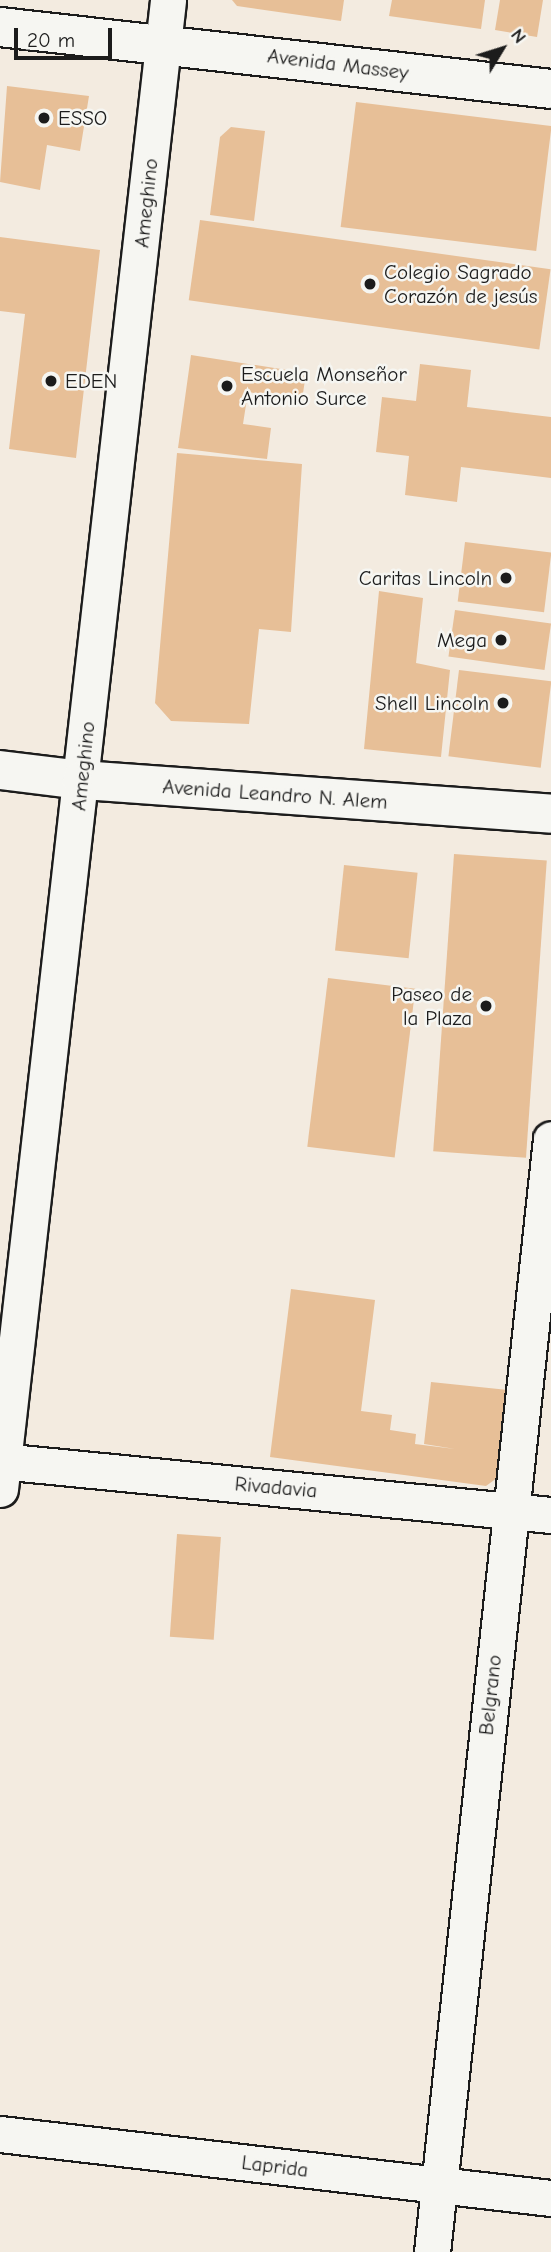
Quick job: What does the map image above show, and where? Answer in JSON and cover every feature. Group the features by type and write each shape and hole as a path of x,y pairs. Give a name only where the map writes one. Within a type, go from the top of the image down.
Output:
{"main road":[{"name":"Avenida Massey","path":"0,27 551,89"},
{"name":"Avenida Leandro N. Alem","path":"0,769 82,780 551,814"}],"street":[{"name":"Ameghino","path":"1,1470 82,780 168,0"},
{"name":"Belgrano","path":"432,2252 441,2186 509,1510 551,1139"},
{"name":"Rivadavia","path":"1,1470 551,1515"},
{"name":"Laprida","path":"0,2134 551,2198"}],"building":[{"path":"232,0 344,0 341,21 237,6"},
{"path":"392,0 485,0 481,29 389,16"},
{"path":"500,0 543,0 537,37 495,30"},
{"name":"ESSO","path":"7,86 89,96 80,151 47,145 40,190 0,182"},
{"path":"356,102 551,126 536,251 341,227"},
{"path":"231,127 265,131 254,221 210,215 220,137"},
{"name":"Colegio Sagrado Corazón de jesús","path":"200,220 551,269 539,349 189,300"},
{"name":"EDEN","path":"0,237 100,250 76,458 9,449 25,314 0,311"},
{"path":"191,355 306,373 302,400 248,392 243,424 271,428 267,459 178,448"},
{"path":"420,364 471,370 467,407 551,417 551,478 461,467 457,502 405,495 409,456 376,452 382,397 416,401"},
{"path":"177,453 302,464 291,632 259,629 249,724 171,721 155,703"},
{"name":"Caritas Lincoln","path":"465,542 551,553 544,612 458,602"},
{"path":"379,591 423,598 416,663 450,670 441,757 364,749"},
{"name":"Mega","path":"455,610 551,623 545,670 448,657"},
{"name":"Shell Lincoln","path":"459,670 551,681 541,768 448,756"},
{"name":"Paseo de la Plaza","path":"454,854 547,860 526,1158 433,1151"},
{"path":"344,865 418,873 409,958 335,951"},
{"path":"328,978 415,989 395,1157 307,1147"},
{"path":"291,1289 375,1300 361,1411 392,1415 390,1430 416,1434 415,1444 455,1449 424,1444 431,1382 508,1390 497,1478 486,1486 270,1457"},
{"path":"177,1534 221,1537 214,1640 170,1637"}],"place":[{"name":"ESSO","path":"44,118"},
{"name":"Colegio Sagrado Corazón de jesús","path":"370,284"},
{"name":"EDEN","path":"51,381"},
{"name":"Escuela Monseñor Antonio Surce","path":"227,386"},
{"name":"Caritas Lincoln","path":"506,578"},
{"name":"Mega","path":"501,640"},
{"name":"Shell Lincoln","path":"503,703"},
{"name":"Paseo de la Plaza","path":"486,1006"}]}
